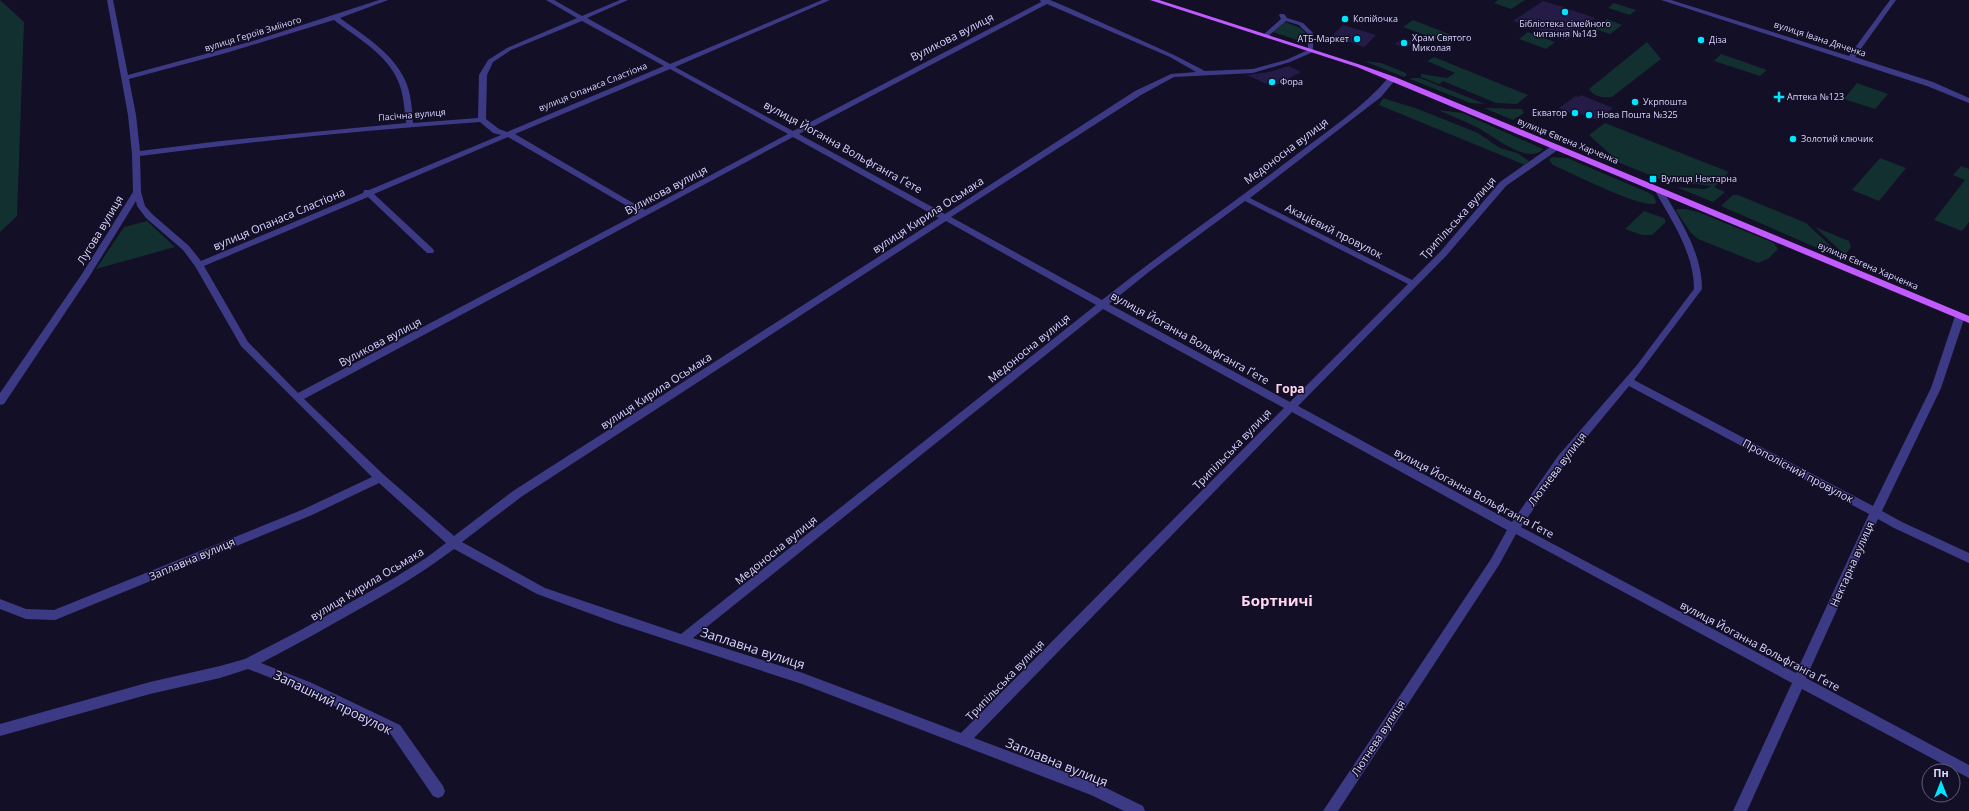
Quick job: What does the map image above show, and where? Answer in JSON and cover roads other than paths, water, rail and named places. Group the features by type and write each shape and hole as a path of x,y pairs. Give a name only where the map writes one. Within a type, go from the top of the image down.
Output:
{"main road":[{"name":"вулиця Євгена Харченка","path":"1153,0 1311,50 1392,78 1658,188 1964,318"}],"street":[{"name":"Лугова вулиця","path":"0,401 86,275 136,192 136,154 132,115 110,0"},
{"name":"вулиця Героїв Зміїного","path":"125,78 219,54 336,18 385,0"},
{"name":"вулиця Йоганна Вольфганга Ґете","path":"549,0 1514,528 1969,772"},
{"path":"625,0 509,49 490,61 483,75 482,120 496,131 512,136 645,214"},
{"name":"вулиця Опанаса Сластіона","path":"199,265 367,192 826,0"},
{"name":"вулиця Івана Дяченка","path":"1664,0 1760,29 1935,86 1968,99"},
{"path":"1850,59 1893,0"},
{"path":"1044,1 1067,9 1165,53 1203,73"},
{"name":"Вуликова вулиця","path":"297,398 1044,1"},
{"path":"1265,36 1283,17 1301,24 1310,34 1311,50"},
{"path":"336,18 394,67 401,80 406,95 410,125"},
{"name":"вулиця Кирила Осьмака","path":"0,730 248,663 303,635 398,581 454,544 517,494 945,217 1161,80 1173,75 1253,71 1288,61 1311,50"},
{"name":"Медоносна вулиця","path":"683,639 1147,269 1244,198 1378,95 1392,78"},
{"name":"Пасічна вулиця","path":"136,154 213,144 410,125 482,120"},
{"name":"Трипільська вулиця","path":"963,740 1291,406 1414,284 1443,254 1503,184 1556,147"},
{"name":"Лютнева вулиця","path":"1330,811 1495,562 1514,528 1562,459 1640,367 1698,289 1699,276 1695,263 1682,232 1658,188"},
{"name":"Заплавна вулиця","path":"136,192 142,206 149,216 186,248 199,265 244,344 297,398 380,478 454,544 541,591 616,618 803,679 1095,790 1138,811"},
{"path":"367,192 430,251"},
{"name":"Акацієвий провулок","path":"1244,198 1414,284"},
{"name":"Нектарна вулиця","path":"1740,811 1875,513 1936,388 1964,318"},
{"name":"Прополісний провулок","path":"1627,381 1898,525 1969,558"},
{"name":"Заплавна вулиця","path":"0,604 18,612 33,616 55,614 308,512 380,478"},
{"name":"Запашний провулок","path":"248,663 308,687 395,730 438,790"}],"place":[{"name":"Бібліотека сімейного читання №143","path":"1565,12"},
{"name":"Копійочка","path":"1345,19"},
{"name":"АТБ-Маркет","path":"1357,39"},
{"name":"Діза","path":"1701,40"},
{"name":"Храм Святого Миколая","path":"1404,43"},
{"name":"Фора","path":"1272,82"},
{"name":"Аптека №123","path":"1779,97"},
{"name":"Укрпошта","path":"1635,102"},
{"name":"Екватор","path":"1575,113"},
{"name":"Нова Пошта №325","path":"1589,115"},
{"name":"Золотий ключик","path":"1793,139"},
{"name":"Вулиця Нектарна","path":"1653,179"}],"district":[{"name":"Гора","path":"1290,389"},
{"name":"Бортничі","path":"1277,601"}]}
